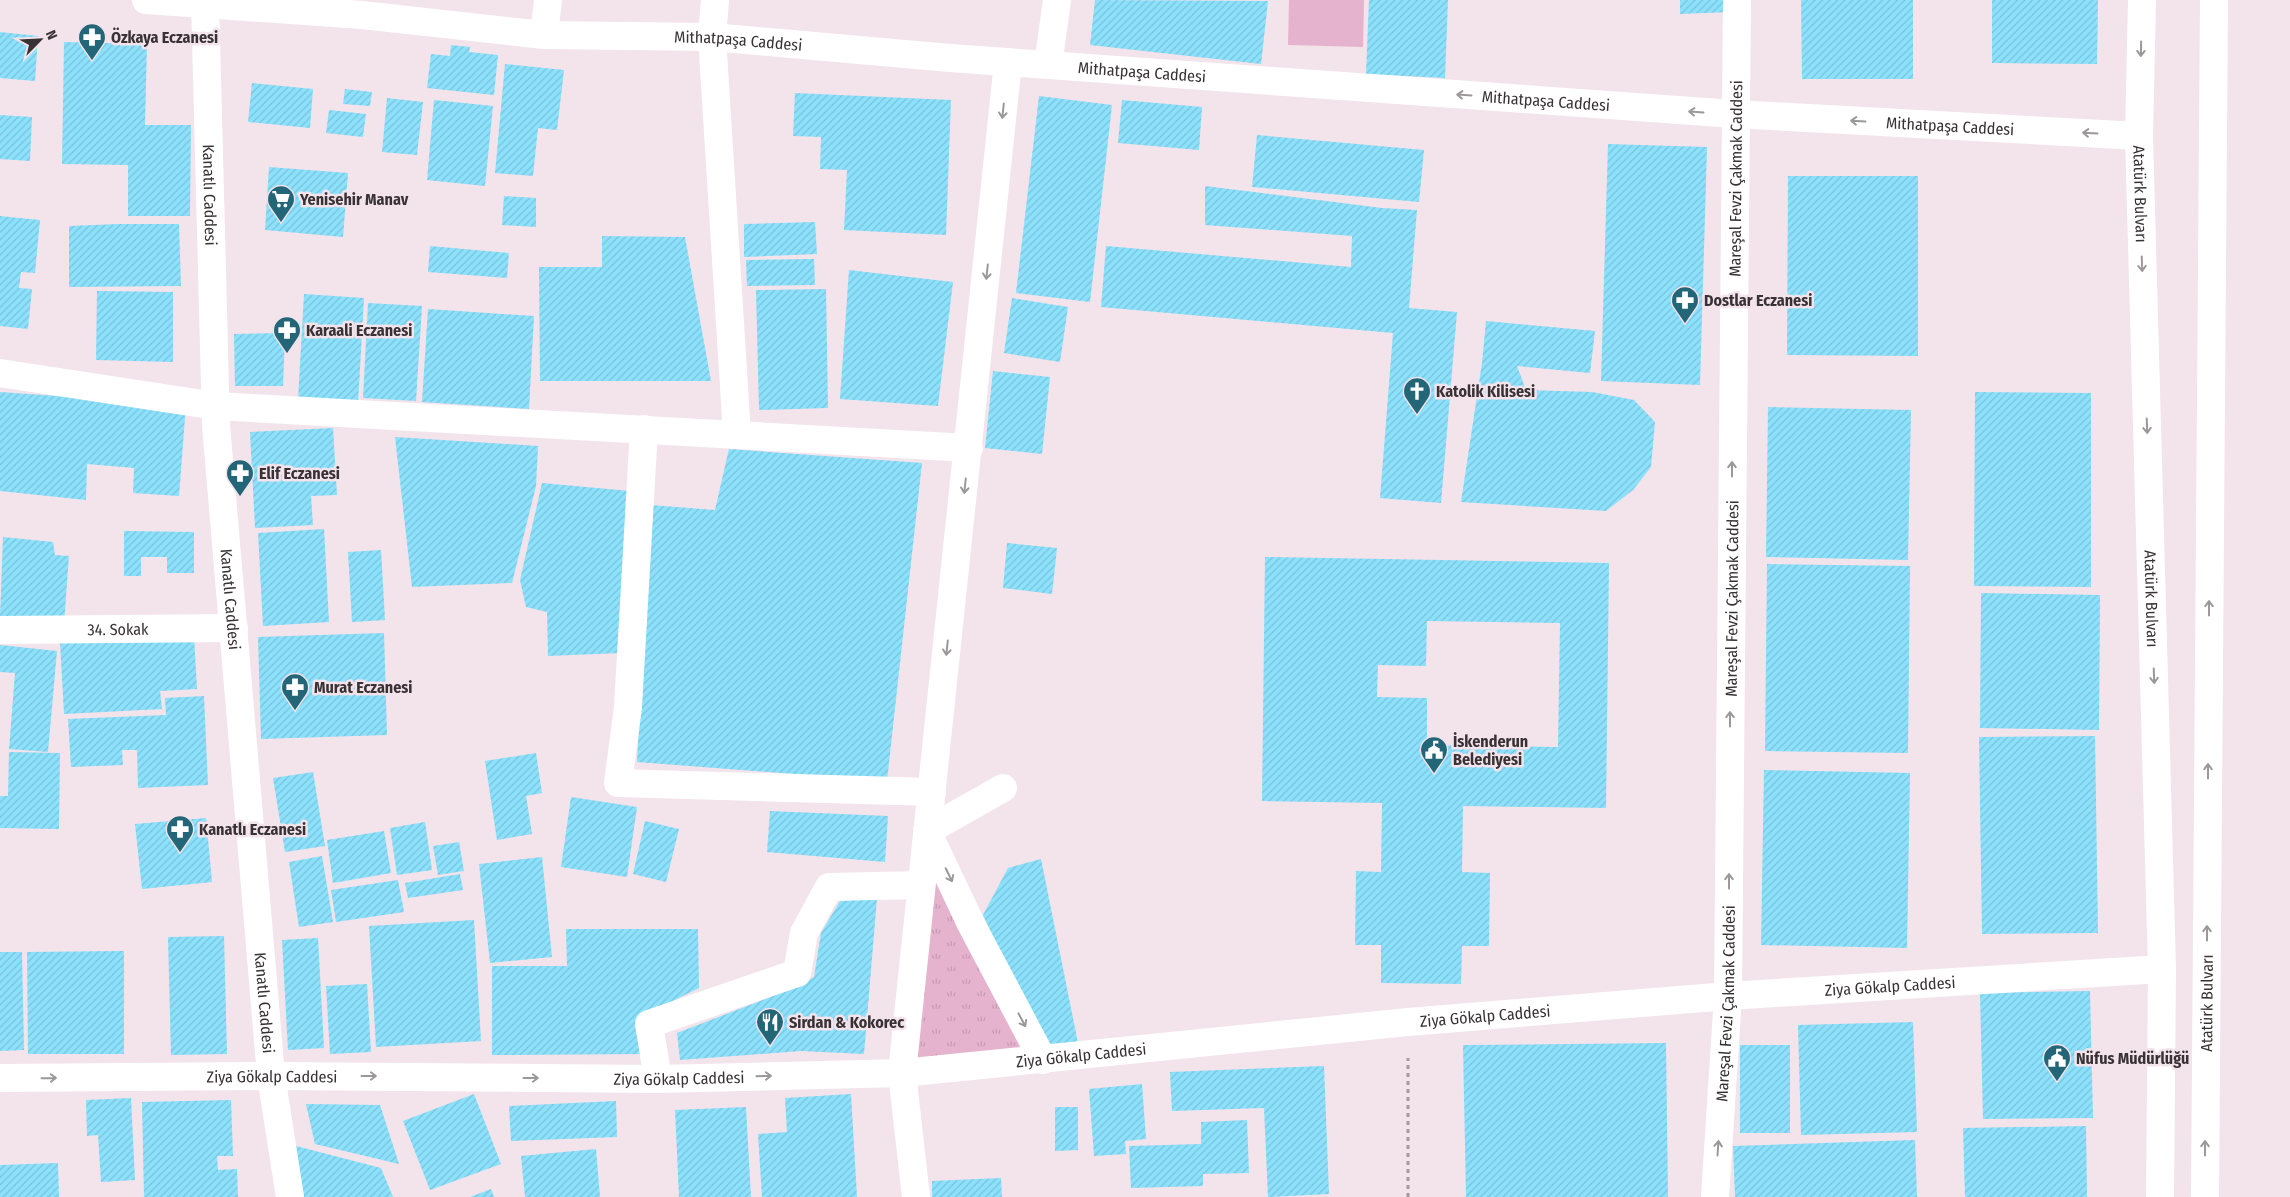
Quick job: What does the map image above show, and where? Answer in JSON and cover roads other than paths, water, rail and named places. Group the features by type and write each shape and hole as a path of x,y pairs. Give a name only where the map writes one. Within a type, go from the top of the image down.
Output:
{"street":[{"name":"Mithatpaşa Caddesi","path":"146,0 205,1 362,15 544,35 712,37 1008,62 1734,114 2139,136"},
{"path":"544,35 548,0"},
{"path":"715,0 712,37 737,434"},
{"path":"1048,65 1057,0"},
{"name":"Mareşal Fevzi Çakmak Caddesi","path":"1715,1197 1728,996 1734,114 1737,0"},
{"name":"Atatürk Bulvarı","path":"2142,0 2139,136 2162,970 2160,1197"},
{"name":"Atatürk Bulvarı","path":"2205,1197 2214,0"},
{"name":"Kanatlı Caddesi","path":"205,1 216,425 271,1076 290,1197"},
{"path":"916,1197 902,1073 1008,62"},
{"path":"0,373 216,406 969,448"},
{"path":"644,429 628,707 618,783 932,792"},
{"name":"34. Sokak","path":"0,630 234,628"},
{"path":"927,832 1003,788"},
{"path":"927,832 971,924 1043,1060"},
{"path":"658,1078 649,1024 797,973 804,933 830,887 921,885"},
{"name":"Ziya Gökalp Caddesi","path":"0,1078 271,1076 658,1078 902,1073 1408,1022 1728,996 2162,970"}],"place":[{"name":"Özkaya Eczanesi","path":"92,61"},
{"name":"Yenisehir Manav","path":"281,223"},
{"name":"Dostlar Eczanesi","path":"1685,324"},
{"name":"Karaali Eczanesi","path":"287,354"},
{"name":"Katolik Kilisesi","path":"1417,415"},
{"name":"Elif Eczanesi","path":"240,497"},
{"name":"Murat Eczanesi","path":"295,711"},
{"name":"İskenderun Belediyesi","path":"1434,774"},
{"name":"Kanatlı Eczanesi","path":"180,853"},
{"name":"Sirdan & Kokorec","path":"770,1046"},
{"name":"Nüfus Müdürlüğü","path":"2057,1082"}]}
